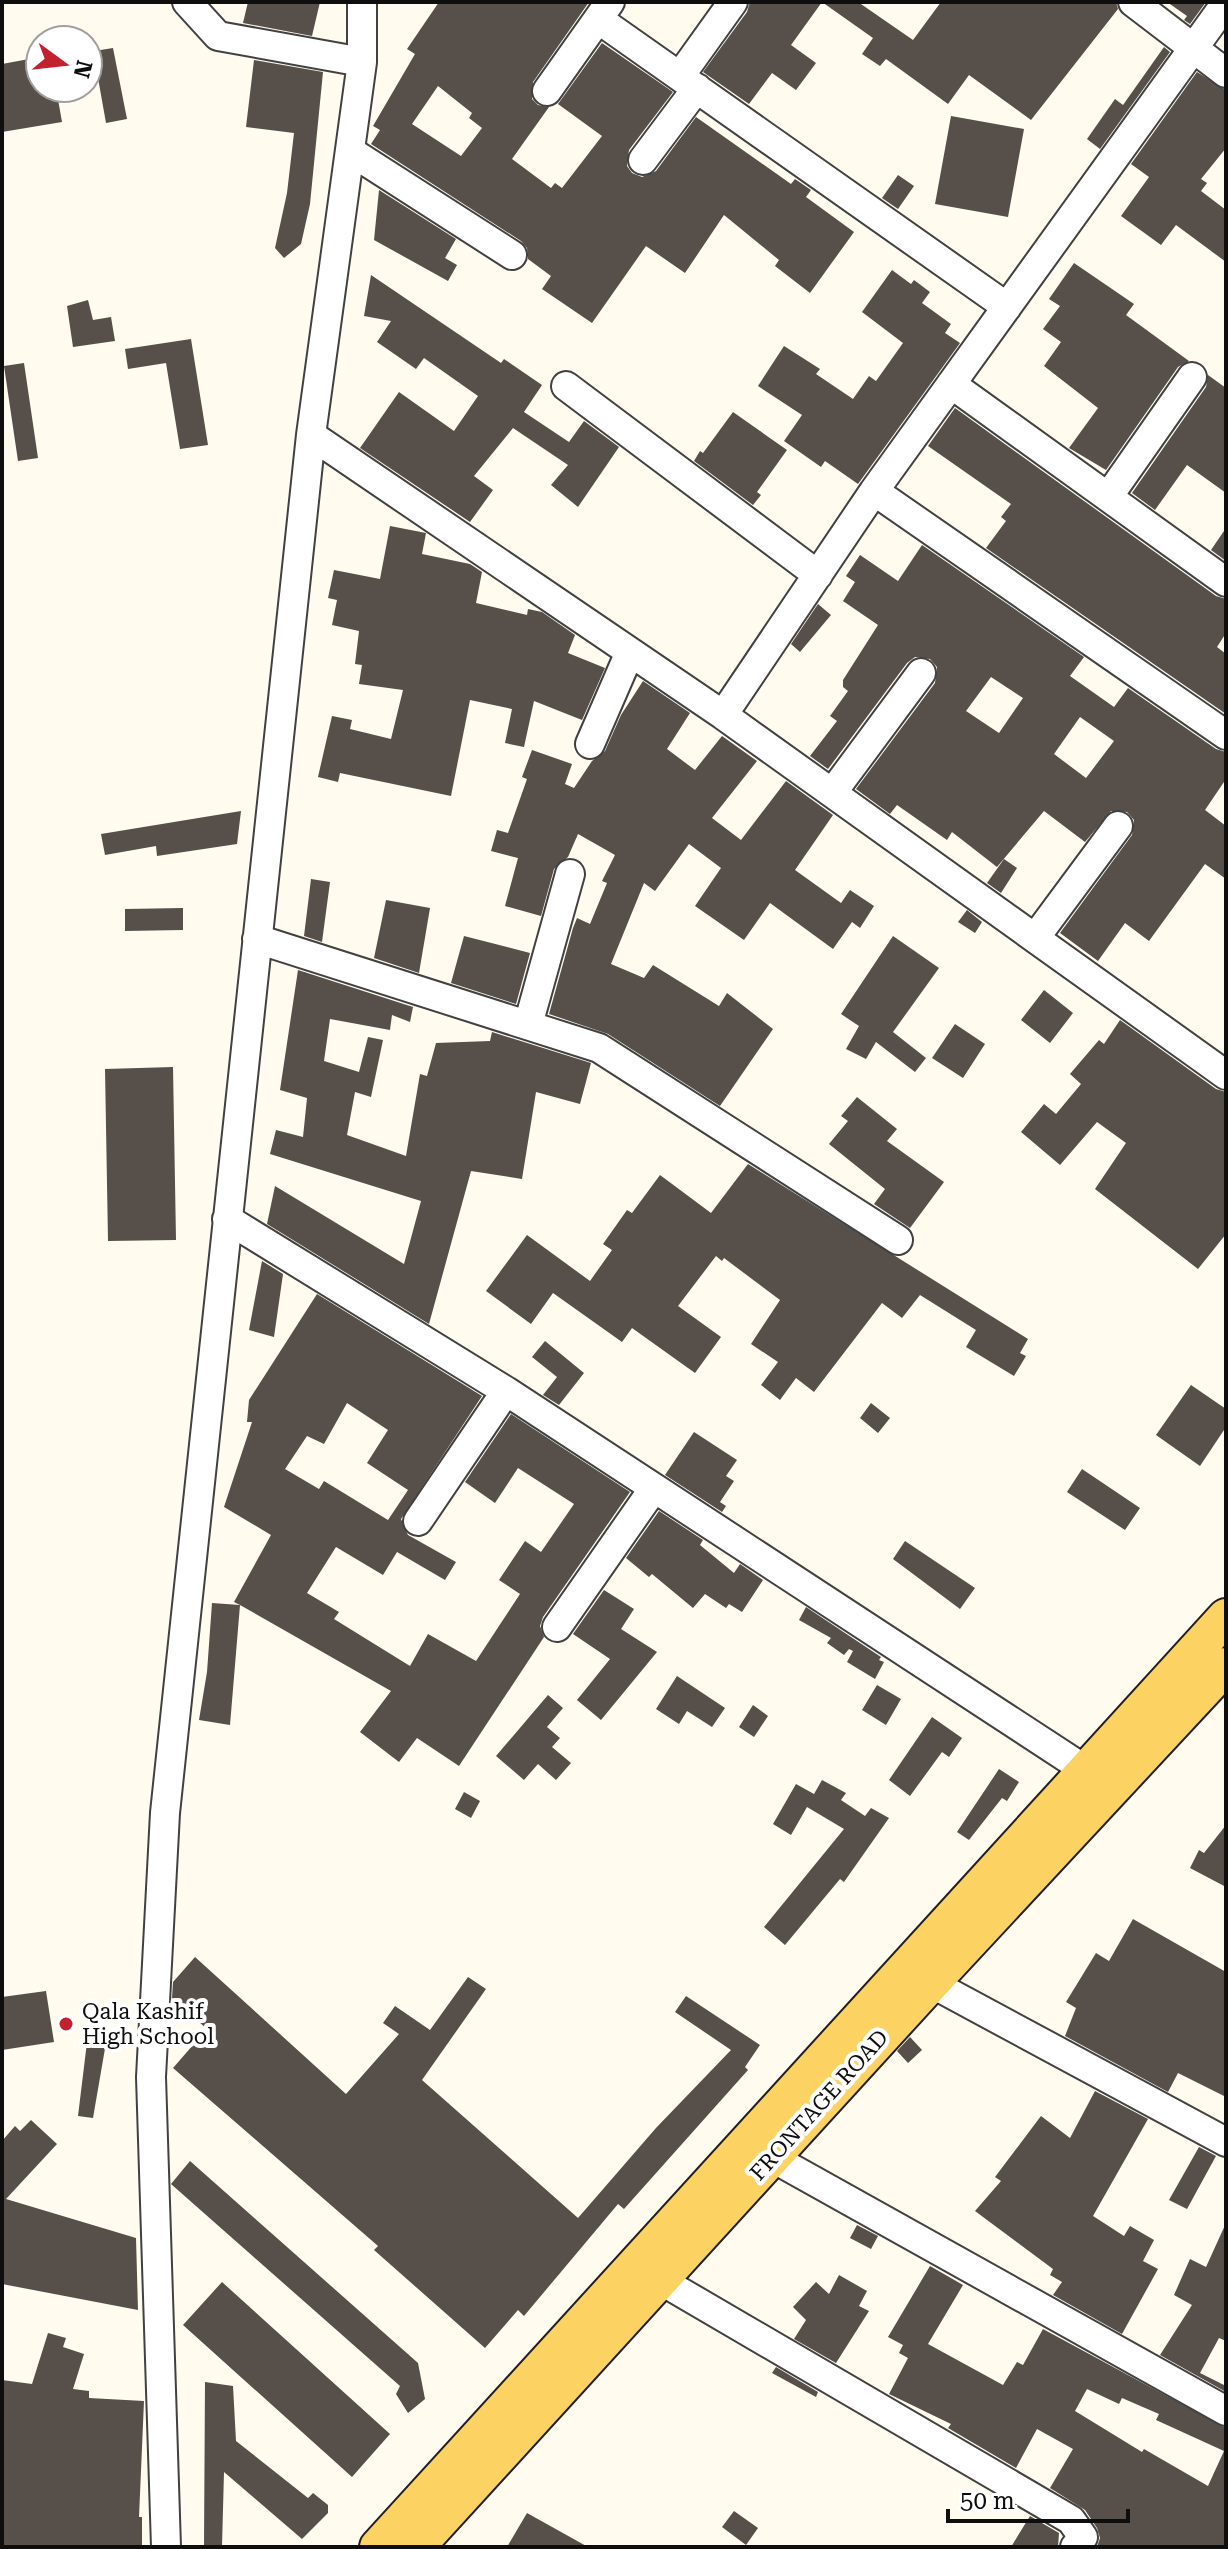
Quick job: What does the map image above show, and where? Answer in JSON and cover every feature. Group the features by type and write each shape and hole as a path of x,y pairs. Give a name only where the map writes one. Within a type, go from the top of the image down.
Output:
{"main road":[{"path":"378,2547 1226,1617"},
{"name":"FRONTAGE ROAD","path":"416,2547 771,2157 1226,1666"}],"street":[{"path":"187,2 218,36 362,62"},
{"path":"166,2547 151,2077 165,1813 311,435 362,62 362,2"},
{"path":"643,160 733,2"},
{"path":"1133,2 1226,73"},
{"path":"723,715 874,491 1226,3"},
{"path":"547,91 604,10 688,82 1007,307"},
{"path":"350,151 512,255"},
{"path":"1108,497 1192,377"},
{"path":"951,384 1226,582"},
{"path":"566,386 818,575"},
{"path":"311,435 723,715 1226,1075"},
{"path":"874,491 1226,735"},
{"path":"590,744 630,652"},
{"path":"832,793 921,673"},
{"path":"1035,938 1118,826"},
{"path":"528,1025 570,874"},
{"path":"257,939 599,1048 898,1240"},
{"path":"227,1219 506,1391 1087,1771"},
{"path":"418,1521 506,1391"},
{"path":"557,1627 654,1488"},
{"path":"931,1983 1226,2142"},
{"path":"771,2157 1226,2411"},
{"path":"660,2280 1071,2520 1083,2537 1075,2547"}],"building":[{"path":"248,2 320,2 312,36 243,23"},
{"path":"439,2 589,2 533,82 532,99 538,105 549,107 512,159 551,188 555,183 562,188 602,136 558,104 602,43 673,92 629,150 627,166 632,173 642,177 656,171 696,117 791,184 795,179 811,190 806,197 854,232 810,293 775,266 779,260 724,215 685,273 646,246 592,323 542,289 551,276 528,259 527,248 521,241 371,144 380,130 373,126 415,54 407,49","holes":["438,86 472,113 469,118 482,128 461,156 412,124"]},
{"path":"750,2 822,2 791,45 816,63 796,90 772,73 749,104 703,72 747,12"},
{"path":"822,2 858,2 913,40 941,2 1116,2 1118,9 1031,120 969,75 948,104 886,59 880,66 862,54 873,38"},
{"path":"1167,2 1206,2 1190,24 1184,20 1187,16"},
{"path":"1164,47 1170,52 1100,149 1087,139 1115,99 1123,105"},
{"path":"113,48 127,119 106,123 103,104 104,49"},
{"path":"24,60 24,104 59,104 62,122 2,132 2,64"},
{"path":"254,60 323,72 310,204 301,244 284,258 275,248 287,193 294,133 246,127"},
{"path":"1197,72 1226,90 1226,148 1201,179 1207,183 1201,191 1226,210 1226,262 1176,225 1161,245 1121,216 1149,177 1131,164"},
{"path":"951,116 1024,129 1008,217 935,204"},
{"path":"898,175 914,186 898,209 882,198"},
{"path":"379,190 456,239 445,258 457,265 448,281 374,240"},
{"path":"1074,263 1134,304 1126,315 1189,361 1178,367 1106,470 1069,448 1098,408 1044,366 1061,342 1043,329 1060,306 1049,299"},
{"path":"892,270 911,284 914,280 930,292 922,303 951,324 945,333 960,343 858,484 825,461 821,467 784,441 802,415 758,386 784,346 820,369 816,374 853,399 869,376 876,381 903,343 862,312"},
{"path":"371,275 501,363 504,359 542,385 524,412 569,442 584,421 619,447 578,507 551,485 568,465 513,428 474,476 493,490 470,522 360,448 399,392 454,431 478,396 424,358 416,369 377,342 391,321 364,316"},
{"path":"88,300 93,320 111,317 115,341 73,347 67,306"},
{"path":"191,339 208,445 180,449 166,363 128,369 125,349"},
{"path":"24,363 38,458 18,461 4,366"},
{"path":"1208,375 1226,388 1226,493 1187,465 1155,510 1132,493 1206,387"},
{"path":"955,408 1216,596 1226,599 1226,633 1217,647 1226,654 1226,714 986,548 1006,521 1001,517 1011,504 928,446"},
{"path":"733,412 787,450 757,492 761,495 753,505 694,461"},
{"path":"390,526 426,533 422,554 470,564 482,572 476,603 527,615 528,609 542,612 575,635 568,653 605,668 582,720 534,701 524,747 505,743 512,709 470,700 451,796 340,773 338,782 318,777 332,716 352,720 350,729 391,739 403,690 359,684 362,665 355,664 359,631 332,625 337,600 328,598 334,570 380,579"},
{"path":"1226,528 1226,561 1211,550"},
{"path":"922,545 1084,657 1070,676 1114,707 1128,688 1216,749 1226,752 1226,779 1205,810 1226,826 1226,879 1205,864 1149,941 1125,923 1098,961 1060,933 1132,835 1134,820 1127,812 1111,811 1085,842 1044,811 997,867 952,832 947,840 897,805 890,814 856,789 935,683 937,667 930,659 915,657 907,663 828,769 810,756 837,721 830,716 848,691 843,687 843,680 878,625 843,601 855,582 846,576 860,555 898,581","holes":["991,677 1023,698 999,733 966,711","1080,717 1114,741 1086,778 1054,754"]},
{"path":"818,604 831,615 800,652 791,644"},
{"path":"643,681 690,713 667,749 695,770 722,736 757,761 712,818 741,840 786,781 833,815 795,870 841,903 850,890 874,906 860,928 852,922 833,949 770,903 744,940 695,906 721,868 689,844 655,891 644,883 611,964 644,978 653,965 719,1006 727,993 773,1029 720,1106 608,1034 549,1014 577,918 590,924 607,883 602,881 615,855 578,834 568,857 554,869 541,916 505,906 518,858 491,851 497,830 508,833 527,779 522,777 532,750 572,764 565,784 574,788 592,761 605,751 621,715"},
{"path":"241,811 237,844 157,856 156,846 105,855 101,834"},
{"path":"1004,859 1017,868 1001,893 987,883"},
{"path":"311,879 330,882 322,942 304,936"},
{"path":"386,900 430,908 419,973 374,958"},
{"path":"183,908 183,930 125,931 125,909"},
{"path":"967,910 982,922 975,933 958,922"},
{"path":"464,936 530,953 516,1004 451,983"},
{"path":"893,936 939,968 893,1032 926,1058 915,1072 876,1042 866,1059 846,1049 859,1026 841,1014"},
{"path":"298,970 413,1007 410,1022 392,1015 390,1030 330,1019 324,1061 359,1072 368,1037 383,1040 371,1097 355,1092 347,1135 406,1156 420,1074 427,1076 436,1043 490,1041 492,1032 591,1063 580,1104 536,1092 522,1179 471,1171 429,1324 267,1224 275,1186 404,1264 421,1201 270,1154 276,1130 303,1137 307,1098 280,1090"},
{"path":"1044,990 1073,1013 1050,1043 1021,1020"},
{"path":"1120,1020 1216,1089 1226,1092 1226,1234 1198,1269 1095,1189 1126,1143 1097,1122 1060,1165 1021,1132 1044,1104 1056,1114 1081,1084 1070,1074 1099,1040 1104,1044"},
{"path":"955,1024 985,1044 963,1078 932,1058"},
{"path":"173,1067 176,1240 108,1241 105,1069"},
{"path":"857,1097 897,1129 887,1141 944,1182 910,1228 874,1204 885,1189 829,1144 848,1121 841,1116"},
{"path":"748,1164 1028,1339 1020,1353 1026,1356 1014,1376 966,1347 976,1330 920,1295 902,1318 882,1303 814,1392 796,1378 780,1400 761,1385 778,1362 751,1344 780,1300 724,1258 722,1261 716,1256 678,1306 721,1337 695,1373 632,1328 622,1342 553,1293 531,1324 486,1291 527,1235 590,1281 612,1250 603,1244 627,1210 632,1213 660,1175 711,1213"},
{"path":"262,1261 283,1274 274,1337 249,1330"},
{"path":"317,1294 482,1396 401,1519 408,1535 456,1562 445,1580 397,1552 383,1575 336,1547 307,1593 339,1612 334,1619 410,1666 428,1634 476,1661 520,1594 499,1580 525,1541 541,1552 574,1504 518,1468 495,1503 465,1482 511,1414 630,1492 543,1617 540,1626 544,1637 459,1766 417,1738 399,1762 360,1732 391,1691 234,1602 271,1535 224,1507 252,1422 247,1422 249,1400","holes":["347,1403 388,1430 367,1463 408,1490 388,1520 324,1481 319,1489 285,1469 307,1436 324,1444"]},
{"path":"545,1341 584,1373 559,1405 543,1395 557,1377 532,1357"},
{"path":"1191,1385 1226,1409 1226,1427 1200,1466 1156,1435"},
{"path":"871,1403 890,1418 878,1433 860,1418"},
{"path":"694,1432 737,1460 726,1476 734,1481 720,1502 726,1506 722,1512 665,1475"},
{"path":"1082,1469 1140,1508 1125,1530 1067,1492"},
{"path":"659,1511 703,1540 700,1545 734,1573 740,1564 763,1580 742,1612 729,1604 726,1608 705,1594 693,1608 652,1574 649,1577 626,1558"},
{"path":"905,1541 975,1588 960,1609 893,1559"},
{"path":"604,1590 634,1609 621,1629 657,1652 601,1720 577,1700 610,1659 573,1634"},
{"path":"212,1603 240,1605 230,1725 199,1720 207,1672"},
{"path":"806,1607 881,1657 879,1660 884,1662 875,1679 847,1662 853,1651 849,1649 844,1655 827,1643 831,1638 799,1620"},
{"path":"677,1676 725,1708 712,1727 687,1711 679,1724 656,1709"},
{"path":"877,1685 901,1699 886,1725 862,1710"},
{"path":"548,1695 563,1708 547,1727 560,1738 552,1747 571,1763 556,1780 538,1764 524,1780 496,1756"},
{"path":"753,1705 768,1716 754,1737 739,1727"},
{"path":"932,1717 962,1738 949,1757 942,1752 910,1796 889,1780"},
{"path":"999,1769 1019,1782 1007,1801 1002,1798 969,1840 957,1832"},
{"path":"822,1780 846,1793 841,1800 865,1816 871,1808 889,1818 844,1882 840,1879 785,1945 764,1927 844,1829 807,1807 791,1835 773,1824 796,1784 814,1794"},
{"path":"464,1792 480,1801 471,1818 455,1809"},
{"path":"1226,1825 1226,1887 1190,1868 1199,1850 1204,1853"},
{"path":"1133,1919 1226,1972 1226,2097 1178,2073 1168,2092 1065,2036 1076,2008 1066,2002 1096,1953 1109,1961"},
{"path":"195,1957 346,2094 399,2034 383,2023 395,2006 430,2030 468,1977 486,1989 422,2080 578,2218 656,2128 731,2050 675,2012 686,1996 760,2045 745,2067 748,2070 624,2209 618,2204 524,2316 518,2310 485,2348 374,2250 378,2246 173,2068 207,2029 172,1998 173,1982"},
{"path":"46,1991 54,2042 2,2050 2,1997"},
{"path":"88,2034 107,2037 93,2118 78,2116"},
{"path":"910,2037 922,2050 908,2063 897,2051"},
{"path":"1095,2091 1148,2119 1093,2216 1124,2236 1130,2226 1154,2240 1143,2261 1158,2269 1122,2334 1053,2295 1062,2282 1050,2275 1053,2269 975,2211 1001,2181 995,2177 1041,2116 1070,2138"},
{"path":"31,2120 57,2144 6,2199 136,2238 138,2310 2,2284 2,2141 15,2126 20,2131"},
{"path":"1199,2147 1216,2156 1187,2209 1169,2200"},
{"path":"190,2161 418,2363 425,2399 408,2413 396,2394 400,2386 171,2184"},
{"path":"1226,2223 1226,2341 1219,2338 1200,2373 1226,2386 1226,2392 1160,2355 1192,2305 1174,2295 1190,2259 1206,2267"},
{"path":"857,2225 878,2236 871,2249 850,2238"},
{"path":"930,2266 963,2285 928,2344 1003,2385 1017,2362 1023,2365 1043,2329 1226,2428 1226,2547 1097,2547 1100,2538 1097,2528 1085,2510 1050,2488 1073,2449 1037,2429 1016,2468 948,2428 951,2424 889,2394 908,2358 899,2353 903,2345 888,2337","holes":["1087,2389 1119,2404 1122,2398 1159,2414 1156,2420 1224,2451 1208,2486 1144,2449 1142,2452 1075,2411"]},
{"path":"839,2275 867,2291 859,2306 869,2311 836,2363 794,2339 806,2320 793,2307 816,2282 829,2294"},
{"path":"222,2282 390,2434 352,2477 183,2325"},
{"path":"48,2333 66,2338 63,2347 84,2354 73,2389 89,2391 89,2398 144,2401 139,2517 142,2517 142,2547 2,2547 2,2380 32,2384"},
{"path":"776,2367 818,2392 816,2397 772,2373"},
{"path":"205,2382 233,2386 236,2441 308,2498 313,2493 328,2505 328,2513 302,2539 224,2472 222,2547 204,2547"},
{"path":"734,2511 758,2528 746,2545 722,2527"},
{"path":"527,2513 588,2547 507,2547"},
{"path":"1030,2516 1059,2533 1058,2547 1011,2547"}],"place":[{"name":"Qala Kashif High School","path":"66,2024"}]}
